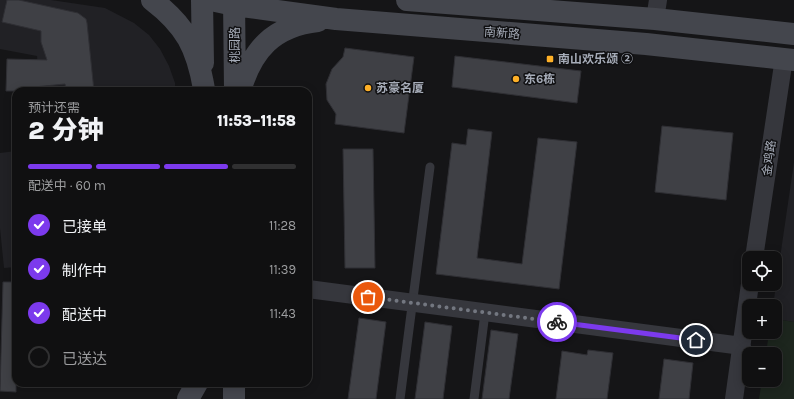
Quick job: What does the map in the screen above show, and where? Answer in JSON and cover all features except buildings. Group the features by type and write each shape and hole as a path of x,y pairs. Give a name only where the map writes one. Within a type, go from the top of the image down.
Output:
{"main road":[{"path":"152,0 167,12 182,28 193,47 200,68 203,87"},
{"path":"202,0 204,87"},
{"name":"南新路","path":"211,0 336,19 646,44 789,59"},
{"path":"407,0 656,9 794,34"},
{"name":"桃园路","path":"234,3 235,87"},
{"path":"241,87 244,76 253,57 276,35 291,27 309,22 336,19"},
{"path":"188,399 195,387"},
{"path":"203,387 203,399"},
{"path":"234,387 234,399"}],"street":[{"name":"金鸡路","path":"755,251 789,59"},
{"path":"312,290 742,346"},
{"path":"734,399 749,291"}],"lane":[{"path":"400,399 430,167"},
{"path":"474,399 485,312"}],"shaded area":[{"path":"0,0 51,0 105,8 134,23 149,35 160,49 169,66 175,87 40,87 37,56 0,49"},
{"path":"12,152 12,267 4,268 0,228 0,153"},
{"path":"794,162 794,322 782,320 782,299 774,299 775,291 782,291 781,251"},
{"path":"782,320 794,322 794,399 759,399 761,387 782,387 782,347 767,347 768,339 782,339"}],"way so far":[{"path":"368,297 557,322"}],"place":[{"name":"南山欢乐颂 ②","path":"550,59"},
{"name":"东6栋","path":"516,79"},
{"name":"苏豪名厦","path":"368,88"}],"route":[{"path":"557,322 696,340"}]}
